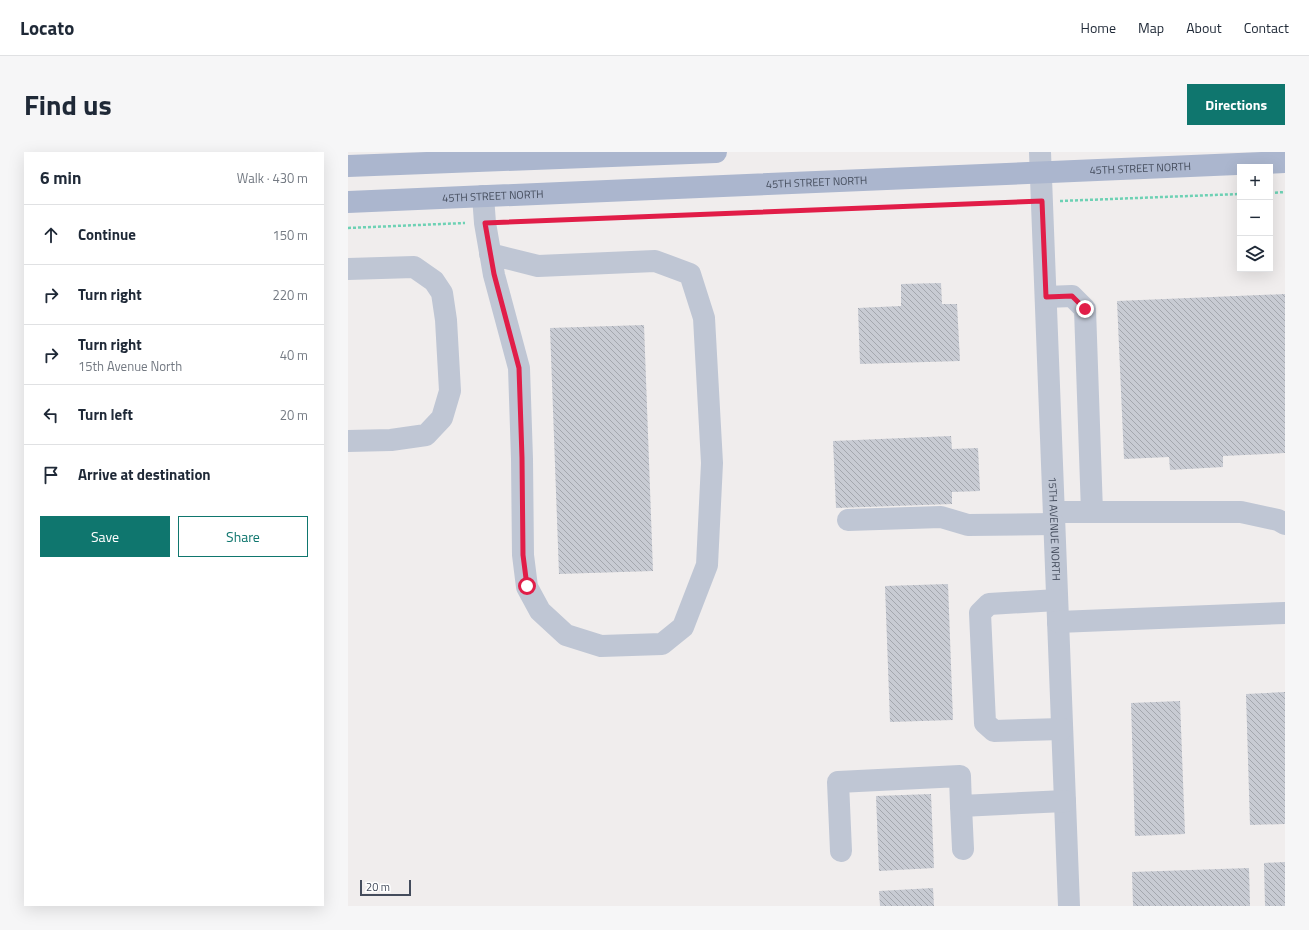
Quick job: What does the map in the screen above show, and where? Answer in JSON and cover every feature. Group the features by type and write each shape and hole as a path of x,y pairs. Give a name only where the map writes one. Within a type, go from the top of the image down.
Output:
{"main road":[{"path":"348,166 716,152"},
{"name":"45TH STREET NORTH","path":"348,202 483,196 1041,162 1285,162"}],"street":[{"name":"15TH AVENUE NORTH","path":"1041,162 1069,906"},
{"path":"483,196 485,223 490,254 494,274 519,368 523,555 527,586 540,611 566,635 601,646 662,644 683,627 707,565 712,463 704,318 690,274 655,261 538,266 490,254"},
{"path":"348,269 414,267 434,281 442,293 446,320 450,391 442,418 426,435 391,440 348,441"},
{"path":"1046,297 1072,296 1085,309 1092,512"},
{"path":"848,520 941,517 968,525 1054,518 1092,512 1241,512 1278,520 1285,524"},
{"path":"1057,600 989,604 980,613 985,723 994,731 1062,729"},
{"path":"1058,622 1285,613"},
{"path":"841,851 838,782 960,776 963,849"},
{"path":"961,806 1065,801"}],"path":[{"path":"1273,193 1285,192"},
{"path":"348,228 1237,194"}],"building":[{"path":"941,283 942,304 957,304 960,361 860,364 858,308 901,306 901,284"},
{"path":"1285,294 1285,453 1223,456 1223,467 1170,470 1169,457 1124,459 1117,301"},
{"path":"644,325 653,571 559,574 550,328"},
{"path":"951,436 952,449 978,448 980,491 952,492 952,504 836,508 833,441"},
{"path":"948,584 953,720 890,722 885,586"},
{"path":"1285,692 1285,824 1250,825 1246,694"},
{"path":"1180,701 1185,834 1135,836 1131,703"},
{"path":"931,794 934,868 879,871 876,796"},
{"path":"1285,862 1285,906 1265,906 1264,863"},
{"path":"1249,868 1250,906 1133,906 1132,872"},
{"path":"933,888 934,906 880,906 879,891"}],"route":[{"path":"527,586 523,555 519,368 494,274 485,223 1042,201 1046,297 1072,296 1085,309"}]}
